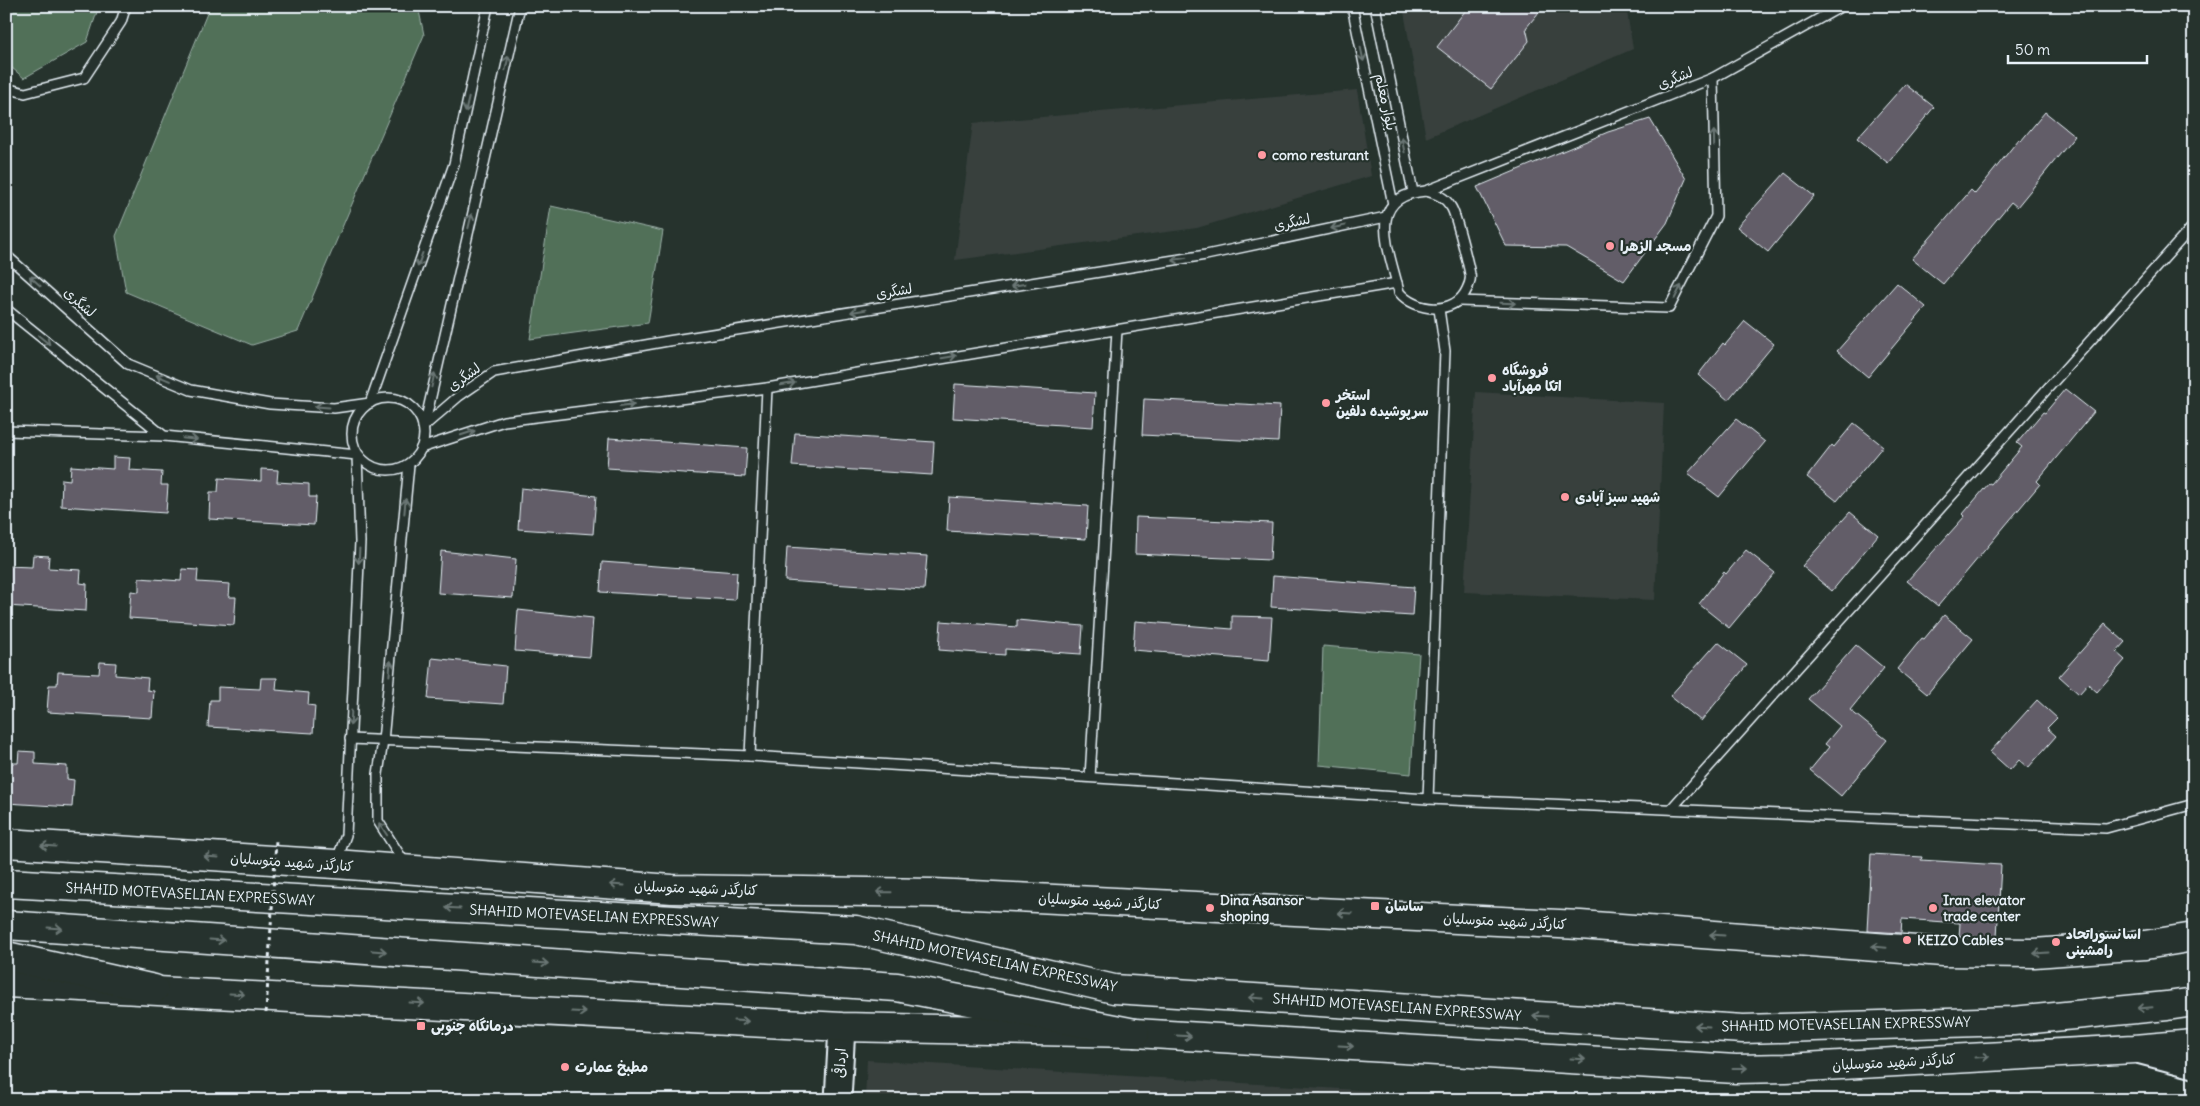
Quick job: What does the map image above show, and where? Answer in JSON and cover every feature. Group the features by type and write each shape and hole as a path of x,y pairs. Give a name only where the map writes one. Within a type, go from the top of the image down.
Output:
{"main road":[{"name":"کنارگذر شهید متوسلیان","path":"6,843 335,864 672,889 943,894 1580,925 1943,952 2034,953 2145,945 2194,936"},
{"name":"SHAHID MOTEVASELIAN EXPRESSWAY","path":"6,884 856,930 1114,989 1743,1028 2014,1020 2194,1002"},
{"path":"672,889 830,929"},
{"path":"6,925 897,987 1135,1033"},
{"path":"6,956 154,989"},
{"name":"کنارگذر شهید متوسلیان","path":"6,983 154,989 842,1027 1135,1033 1736,1069 2134,1049 2194,1044"}],"street":[{"name":"ارداقی","path":"838,1100 842,1027"},
{"path":"2134,1049 2194,1065"}],"lane":[{"path":"6,88 25,93 84,78 121,22 126,6"},
{"path":"370,403 454,164 488,6"},
{"path":"422,448 424,427 520,6"},
{"name":"بلوار معلم","path":"1352,6 1393,204"},
{"name":"بلوار معلم","path":"1375,6 1413,192"},
{"name":"لشگری","path":"1426,192 1713,78 1842,6"},
{"path":"1459,301 1468,289 1470,276 1452,208 1440,195 1413,192 1403,196 1393,204 1386,217 1385,227 1399,292 1405,300 1422,307 1439,309 1459,301 1670,308 1716,216 1713,78"},
{"name":"لشگری","path":"424,427 458,396 494,372 678,340 1206,255 1386,217"},
{"path":"1671,809 2194,225"},
{"name":"لشگری","path":"6,255 128,364 191,390 270,404 334,408 370,403"},
{"path":"424,427 420,417 413,408 403,401 392,398 381,399 370,403 360,410 354,420 351,432 352,444 357,455 365,463 387,471 409,464 422,448 504,421 767,388 1397,283"},
{"path":"6,309 164,436"},
{"path":"1428,799 1445,351 1439,309"},
{"path":"1090,777 1117,330"},
{"path":"750,756 767,388"},
{"path":"6,431 164,436 357,455"},
{"path":"335,864 346,835 360,542 357,455"},
{"path":"409,464 383,741 378,774 378,821 409,870"},
{"path":"350,740 750,756 1428,799 2106,828 2194,804"}],"path":[{"path":"266,1012 276,840"}],"shaded area":[{"path":"1403,6 1626,6 1633,49 1426,138"},
{"path":"1357,90 1371,176 1197,228 955,260 973,123"},
{"name":"شهید سبز آبادی","path":"1476,392 1664,403 1655,600 1464,592"},
{"path":"867,1060 1519,1100 865,1100"}],"green space":[{"path":"6,6 99,6 87,42 24,78 6,63"},
{"path":"210,6 418,6 424,35 298,331 252,345 126,292 116,236"},
{"path":"551,206 663,231 648,323 530,339"},
{"path":"1323,646 1419,654 1411,774 1319,765"}],"building":[{"path":"1469,6 1544,6 1526,28 1529,41 1491,89 1437,47"},
{"path":"1905,84 1934,107 1888,163 1857,138"},
{"path":"2045,112 2075,136 2017,207 2011,202 1943,284 1912,259 1971,190 1975,194 2019,139 2021,141"},
{"path":"1650,119 1686,179 1667,223 1624,281 1566,247 1506,246 1477,187 1608,132"},
{"path":"1785,173 1814,196 1768,252 1737,227"},
{"path":"1897,283 1926,307 1868,377 1837,351"},
{"path":"1745,321 1774,344 1728,400 1698,375 1723,343 1725,345"},
{"path":"955,384 1095,393 1093,427 953,418"},
{"path":"2065,389 2094,412 2037,481 2040,484 1938,606 1907,581 1965,516 1963,514 2022,447 2017,443"},
{"path":"1144,399 1280,406 1278,442 1142,435"},
{"path":"1736,419 1765,442 1719,497 1688,473"},
{"path":"1854,423 1883,446 1837,501 1807,477 1832,445 1834,447"},
{"path":"795,433 934,442 932,475 792,466"},
{"path":"609,438 747,448 745,477 607,468"},
{"path":"113,457 130,458 129,470 162,472 161,485 168,485 166,513 61,506 62,479 70,480 71,466 113,469"},
{"path":"261,469 278,470 277,482 309,484 309,497 316,497 314,525 209,519 210,492 218,492 219,478 261,481"},
{"path":"521,488 596,496 593,534 518,529"},
{"path":"949,497 1088,506 1086,539 947,531"},
{"path":"1850,512 1878,535 1832,591 1802,566"},
{"path":"1136,517 1272,523 1270,560 1135,554"},
{"path":"787,547 927,556 924,590 785,581"},
{"path":"1746,550 1775,573 1729,628 1699,604 1724,572 1726,574"},
{"path":"441,551 516,559 513,598 438,593"},
{"path":"33,555 49,556 48,568 81,570 80,583 87,584 86,611 6,606 6,566 32,567"},
{"path":"602,562 737,572 735,600 600,592"},
{"path":"182,569 198,570 197,582 230,584 229,597 236,597 234,625 129,618 131,591 139,592 139,578 181,581"},
{"path":"1273,576 1414,587 1412,616 1271,607"},
{"path":"518,610 593,618 590,657 515,651"},
{"path":"1944,615 1973,639 1927,694 1897,669"},
{"path":"1232,616 1272,617 1269,661 1133,650 1135,621 1232,629"},
{"path":"1017,620 1083,626 1081,654 1005,649 1005,655 939,650 941,621 1017,627"},
{"path":"2105,624 2125,642 2116,652 2125,660 2097,692 2088,684 2079,694 2059,676"},
{"path":"1718,642 1747,665 1701,721 1670,696"},
{"path":"1856,645 1884,668 1850,710 1887,740 1841,796 1810,770 1829,747 1825,744 1840,726 1808,699"},
{"path":"432,658 506,666 503,704 428,699"},
{"path":"100,662 116,663 115,675 148,678 147,690 154,691 152,718 47,712 49,685 57,685 58,672 99,674"},
{"path":"261,678 277,678 276,690 309,693 308,705 315,706 313,733 208,727 210,700 218,700 218,687 260,689"},
{"path":"2037,700 2057,718 2047,728 2056,736 2028,768 2019,760 2010,770 1990,752"},
{"path":"19,751 35,752 35,764 67,766 67,779 74,780 72,807 6,803 6,763 18,763"},
{"name":"Iran elevator trade center","path":"1871,854 1922,857 1921,860 2001,865 1997,937 1959,937 1960,923 1902,919 1901,933 1867,931"}],"place":[{"name":"como resturant","path":"1262,155"},
{"name":"مسجد الزهرا","path":"1610,246"},
{"name":"فروشگاه اتکا مهرآباد","path":"1492,378"},
{"name":"استخر سرپوشیده دلفین","path":"1326,403"},
{"name":"شهید سبز آبادی","path":"1565,497"},
{"name":"ساسان","path":"1375,906"},
{"name":"Dina Asansor shoping","path":"1210,908"},
{"name":"Iran elevator trade center","path":"1933,908"},
{"name":"KEIZO Cables","path":"1907,940"},
{"name":"اسانسوراتحاد رامشینی","path":"2056,942"},
{"name":"درمانگاه جنوبی","path":"421,1026"},
{"name":"مطبخ عمارت","path":"565,1067"}]}
